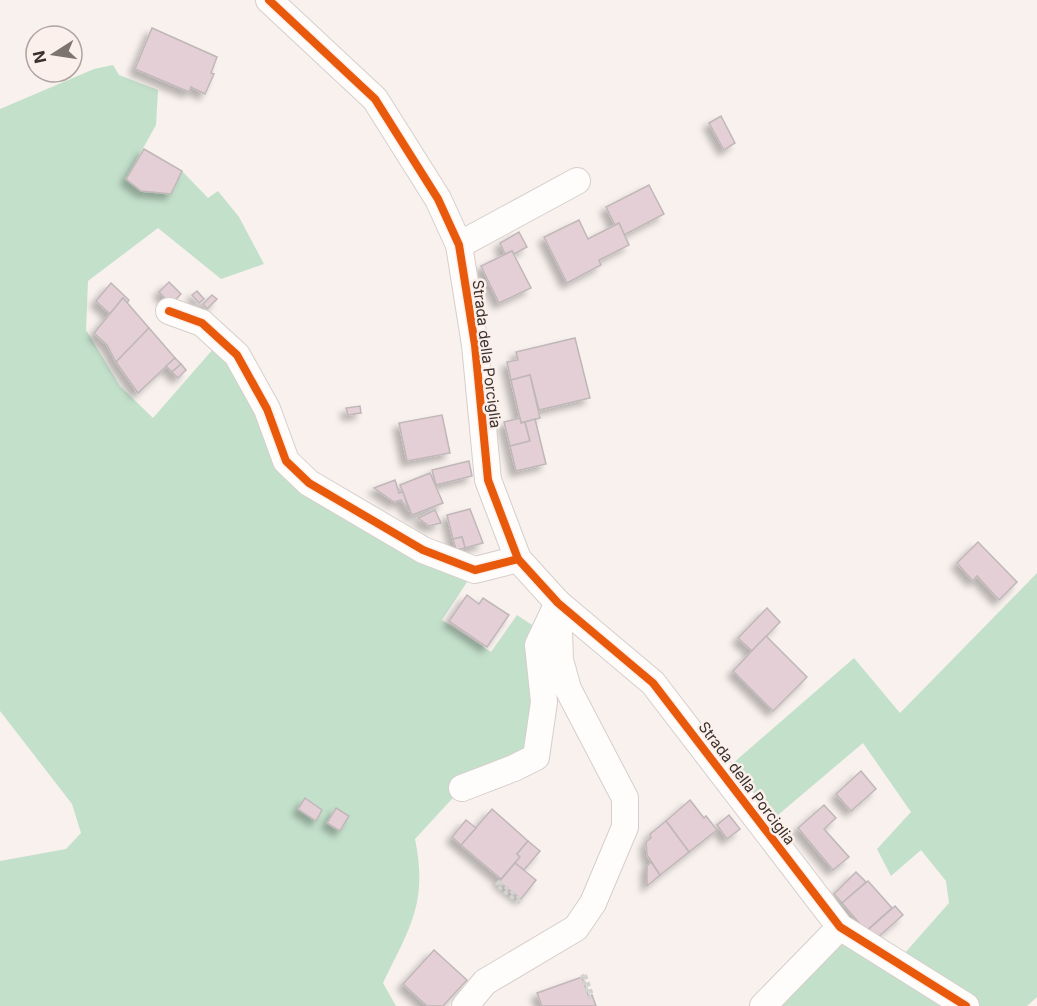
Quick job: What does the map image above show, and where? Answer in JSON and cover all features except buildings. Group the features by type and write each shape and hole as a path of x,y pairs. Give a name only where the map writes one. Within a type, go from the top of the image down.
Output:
{"street":[{"name":"Strada della Porciglia","path":"269,0 375,99 438,199 459,245 475,345 488,480 518,559 558,603 653,683 840,927 966,1006"},
{"path":"459,245 576,181"},
{"path":"169,311 202,323 237,355 267,409 286,461 309,483 423,550 475,570 518,559"},
{"path":"462,788 536,757 544,702 538,645 558,603"},
{"path":"465,1006 485,982 576,928 594,903 625,827 625,798 568,689 560,660 558,603"},
{"path":"763,1006 840,927"}],"path":[{"path":"499,882 520,899 518,902 496,885 499,882"},
{"path":"585,975 592,995 589,997 582,976 585,975"}],"green space":[{"path":"113,65 119,75 158,90 156,125 126,179 141,191 171,194 182,171 208,198 218,191 239,217 264,264 221,279 158,228 88,281 86,330 120,386 153,418 221,340 286,461 475,570 442,620 491,652 517,615 544,633 536,757 462,788 415,839 418,861 418,898 408,930 383,983 396,1006 0,1006 0,861 66,849 81,833 72,804 0,711 0,109 59,84 84,84 84,73"},
{"path":"1037,573 1037,997 1027,1006 763,1006 840,927 896,963 949,903 946,881 921,850 891,876 877,849 911,812 863,743 772,820 732,764 854,658 900,713"}],"cycle path":[{"path":"269,0 375,99 438,199 459,245 475,345 488,480 518,559 558,603 653,683 840,927 966,1006"},
{"path":"169,311 202,323 237,355 267,409 286,461 309,483 423,550 475,570 518,559"}]}
